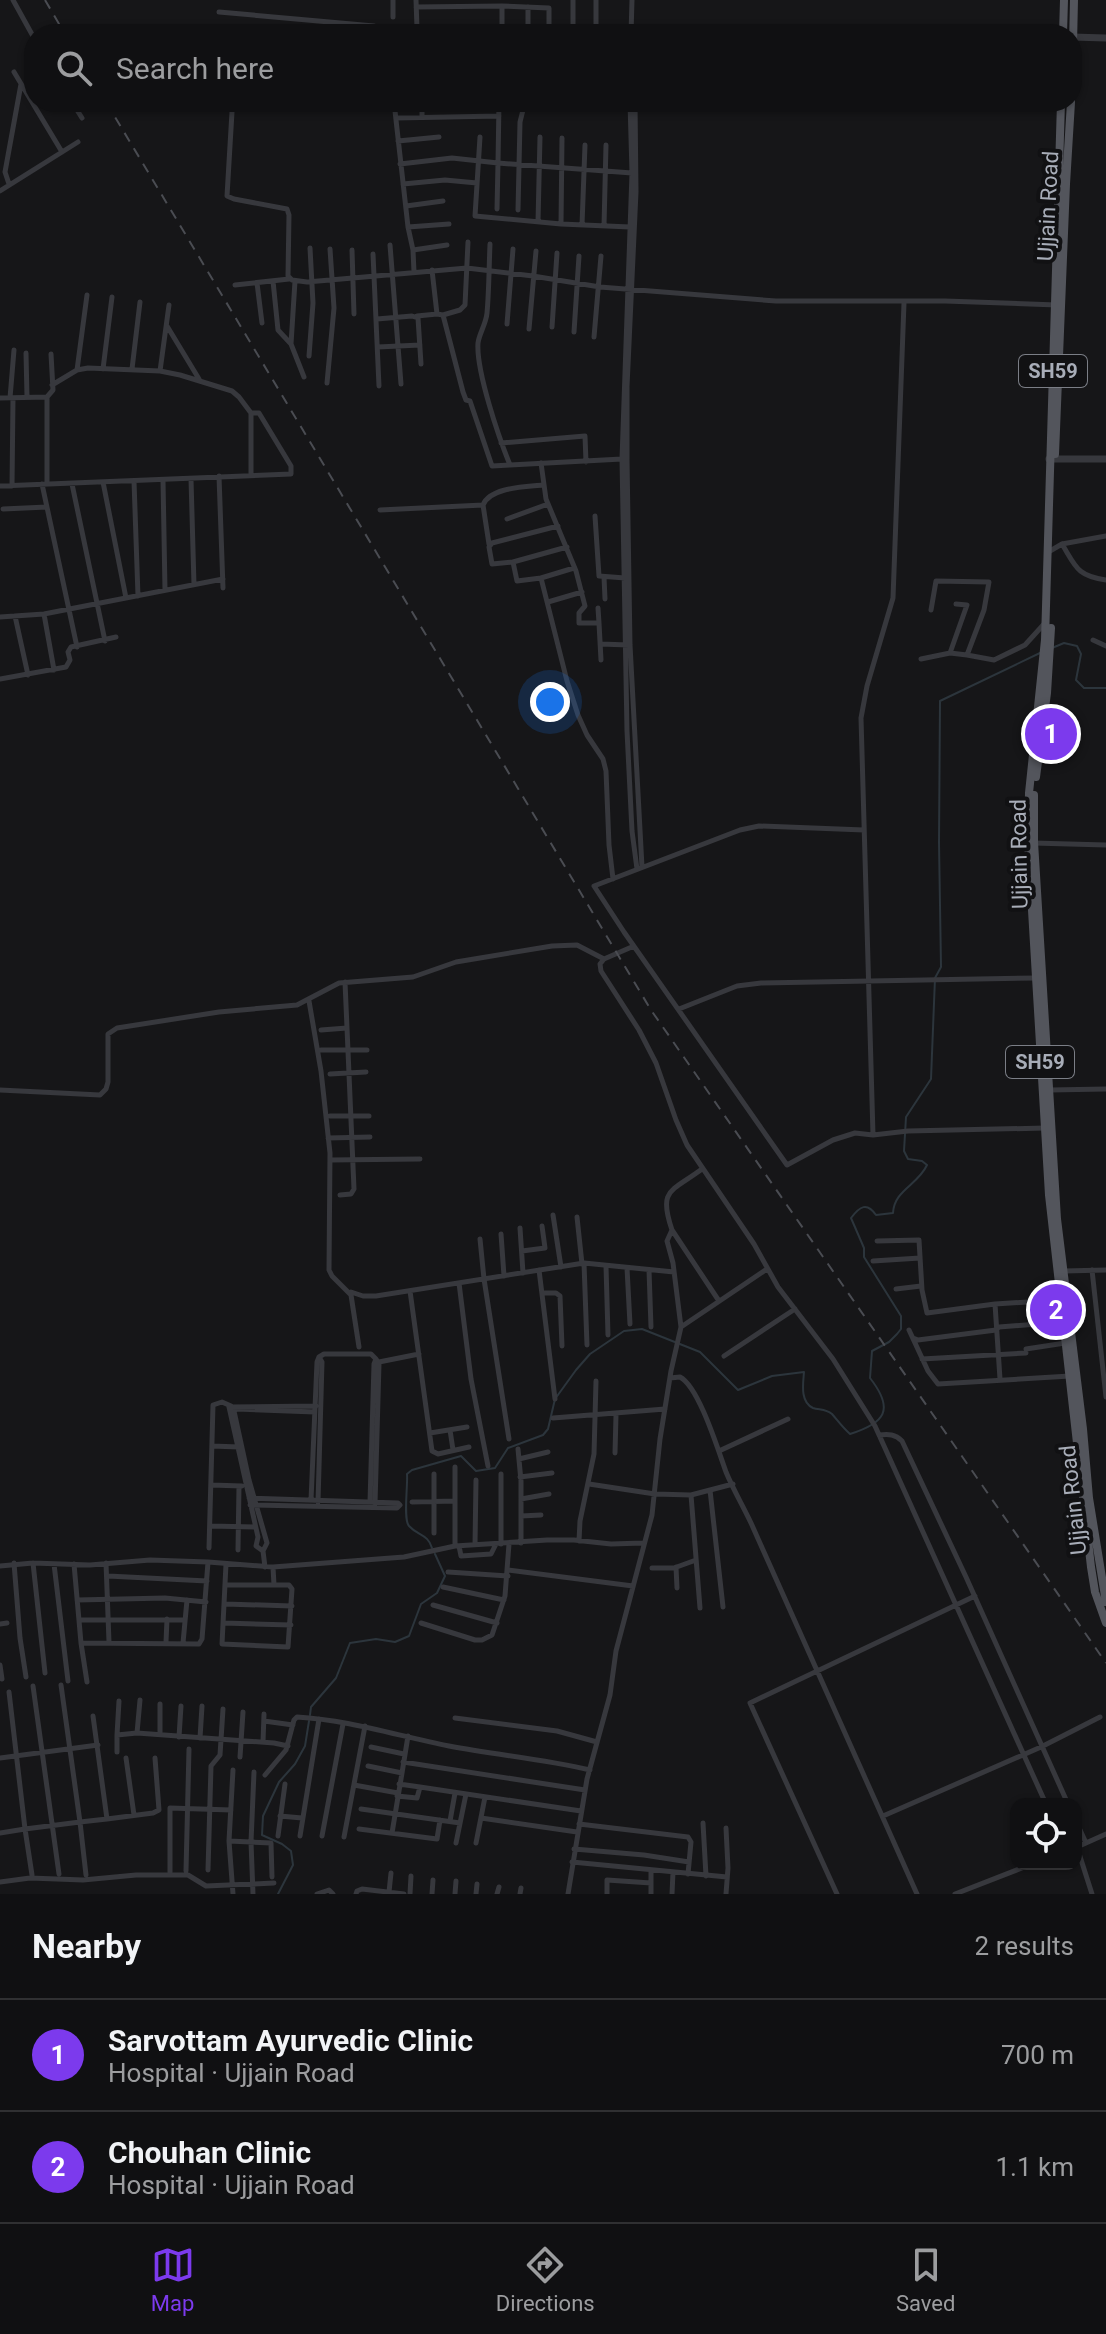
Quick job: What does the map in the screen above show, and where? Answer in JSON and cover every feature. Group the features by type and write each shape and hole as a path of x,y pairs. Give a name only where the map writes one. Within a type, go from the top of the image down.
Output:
{"main road":[{"path":"1063,24 1064,0"},
{"path":"1073,24 1074,0"},
{"name":"Ujjain Road","path":"1048,640 1045,624 1058,305 1061,112"},
{"name":"Ujjain Road","path":"1058,305 1070,112"},
{"name":"Ujjain Road","path":"1052,459 1048,640 1031,843 1049,1195 1082,1451 1080,1468 1091,1540 1106,1602"},
{"name":"Ujjain Road","path":"1038,978 1057,1219 1091,1540"},
{"name":"SH59","path":"1091,1540 1095,1592 1106,1623"}],"street":[{"path":"13,0 26,24"},
{"path":"393,0 393,17"},
{"path":"573,0 573,24"},
{"path":"596,0 596,24"},
{"path":"632,0 632,24"},
{"path":"417,24 416,3 549,8 549,24"},
{"path":"502,6 502,24"},
{"path":"528,7 528,24"},
{"path":"219,12 352,24"},
{"path":"1082,37 1106,38"},
{"path":"14,72 24,89"},
{"path":"9,184 5,172 21,84"},
{"path":"38,112 62,152"},
{"path":"78,112 82,118"},
{"path":"232,112 227,196 287,209 289,215 291,344"},
{"path":"395,112 414,272"},
{"path":"497,209 499,112"},
{"path":"518,210 522,112"},
{"path":"632,112 634,173 624,459 628,645 639,868"},
{"path":"396,118 499,116"},
{"path":"398,141 439,137"},
{"path":"480,137 475,216 632,228"},
{"path":"538,222 540,137"},
{"path":"561,224 562,138"},
{"path":"0,191 78,142"},
{"path":"582,225 585,145"},
{"path":"604,226 606,145"},
{"path":"0,148 8,148"},
{"path":"400,164 442,158 634,173"},
{"path":"403,184 445,180 477,183"},
{"path":"406,206 443,201"},
{"path":"408,227 449,224"},
{"path":"377,319 440,315 460,310 465,305 468,242"},
{"path":"490,244 487,314 478,341 481,371 510,465"},
{"path":"390,245 401,384"},
{"path":"413,250 447,245"},
{"path":"309,356 313,303 310,248"},
{"path":"327,383 334,308 330,249"},
{"path":"507,324 513,249"},
{"path":"352,250 354,314"},
{"path":"529,329 536,251"},
{"path":"552,327 557,253"},
{"path":"373,254 379,386"},
{"path":"574,332 579,256"},
{"path":"594,337 601,256"},
{"path":"235,285 467,268 600,287 776,301 1058,305"},
{"path":"432,270 440,315 463,392 466,400 470,401 492,466 624,459"},
{"path":"273,281 278,330 291,344 304,377"},
{"path":"257,283 262,323"},
{"path":"77,370 87,295"},
{"path":"103,369 112,297"},
{"path":"132,369 140,302"},
{"path":"873,1135 861,718 867,686 893,598 904,303"},
{"path":"160,371 169,305"},
{"path":"416,317 419,320 421,364"},
{"path":"166,325 200,380"},
{"path":"378,347 420,345"},
{"path":"12,486 14,350"},
{"path":"26,353 27,397"},
{"path":"0,398 47,397 51,394 51,354"},
{"path":"52,385 77,370 132,369 160,371 232,391 251,413 251,475"},
{"path":"47,397 47,507 77,647"},
{"path":"0,486 288,475 292,472 291,466 259,413 251,413"},
{"path":"501,443 585,436 586,462"},
{"path":"1052,459 1106,459"},
{"path":"541,463 548,504 582,592 585,606 579,613 579,623 599,623"},
{"path":"219,476 223,588"},
{"path":"191,479 194,585"},
{"path":"163,480 165,590"},
{"path":"134,481 138,596"},
{"path":"103,482 126,598"},
{"path":"72,484 105,641"},
{"path":"543,485 485,498 483,505 492,564 513,562 567,547"},
{"path":"507,519 548,504"},
{"path":"380,510 483,505"},
{"path":"3,509 47,507"},
{"path":"595,516 599,576 627,579"},
{"path":"489,545 558,526"},
{"path":"1050,551 1062,544 1106,536"},
{"path":"1062,544 1081,574 1106,580"},
{"path":"513,562 517,581 541,578 574,568"},
{"path":"604,577 605,599"},
{"path":"541,578 578,715 603,759 606,771 613,879"},
{"path":"0,617 44,614 223,579"},
{"path":"931,610 936,581 989,582 984,610 967,655"},
{"path":"548,602 582,592"},
{"path":"950,653 967,605 956,604"},
{"path":"598,608 601,660"},
{"path":"44,614 54,670"},
{"path":"15,616 28,675"},
{"path":"921,659 950,653 994,660 1025,645 1045,624"},
{"path":"0,679 66,667 69,649 116,637"},
{"path":"1093,640 1106,646"},
{"path":"600,644 628,645"},
{"path":"864,830 759,826 717,838 594,886 787,1165 833,1140 855,1133 873,1135 908,1131 1045,1128"},
{"path":"1031,843 1106,845"},
{"path":"0,1090 100,1095 108,1082 108,1034 117,1028 219,1012 297,1005 335,984 413,977 456,962 570,944 604,959"},
{"path":"634,946 604,959 600,964 601,971 656,1063 687,1145 754,1244 767,1269 833,1359 875,1426 1043,1798"},
{"path":"678,1009 737,986 805,981 1038,978"},
{"path":"340,1195 353,1193 345,982"},
{"path":"309,1001 321,1071 330,1160 329,1270 353,1301 359,1347"},
{"path":"321,1030 347,1028"},
{"path":"321,1050 367,1050"},
{"path":"330,1074 366,1072"},
{"path":"1049,1090 1106,1089"},
{"path":"330,1116 369,1116"},
{"path":"328,1138 370,1137"},
{"path":"330,1160 420,1159"},
{"path":"702,1169 669,1193 666,1211 672,1230 719,1301"},
{"path":"553,1215 561,1267"},
{"path":"577,1217 587,1345"},
{"path":"522,1251 545,1248 542,1226"},
{"path":"520,1228 523,1273"},
{"path":"568,1894 585,1790 610,1695 616,1651 652,1515 665,1409 681,1327 667,1241 672,1230"},
{"path":"501,1234 504,1276"},
{"path":"480,1239 509,1439"},
{"path":"877,1241 919,1240 921,1286 927,1313 1061,1300"},
{"path":"873,1261 920,1258"},
{"path":"348,1291 376,1296 583,1264 674,1272"},
{"path":"606,1266 608,1335"},
{"path":"627,1268 630,1324"},
{"path":"681,1327 767,1269"},
{"path":"539,1270 555,1399"},
{"path":"649,1270 651,1327"},
{"path":"1092,1270 1106,1397"},
{"path":"1063,1271 1106,1270"},
{"path":"459,1283 469,1365 488,1466"},
{"path":"896,1289 921,1286"},
{"path":"410,1291 433,1453 469,1447"},
{"path":"542,1293 560,1296 562,1346"},
{"path":"995,1304 1000,1379"},
{"path":"724,1356 795,1309"},
{"path":"912,1338 918,1340 996,1330 999,1327 1063,1322"},
{"path":"909,1330 938,1384 1070,1376"},
{"path":"922,1359 998,1355 1066,1343"},
{"path":"314,1503 319,1357 324,1354 371,1354 378,1360"},
{"path":"252,1501 372,1504 374,1364 378,1360 419,1354"},
{"path":"670,1378 680,1377 689,1385 917,1894"},
{"path":"579,1541 580,1521 594,1454 596,1381"},
{"path":"209,1548 213,1405 222,1402 231,1406 317,1409"},
{"path":"231,1406 229,1410 239,1447"},
{"path":"265,1567 263,1551 267,1543 245,1486 234,1414 237,1409 317,1409"},
{"path":"553,1418 665,1409"},
{"path":"615,1453 616,1415"},
{"path":"719,1451 788,1419"},
{"path":"430,1433 467,1427"},
{"path":"450,1430 453,1450"},
{"path":"879,1435 897,1436 902,1441 1065,1798"},
{"path":"212,1446 239,1447"},
{"path":"518,1449 521,1543"},
{"path":"519,1459 548,1452"},
{"path":"455,1467 457,1546 461,1556 466,1557 491,1554 499,1544 501,1474"},
{"path":"520,1477 552,1473"},
{"path":"434,1474 434,1533"},
{"path":"475,1545 476,1480"},
{"path":"589,1484 655,1494 691,1495 733,1484"},
{"path":"211,1485 245,1486"},
{"path":"238,1550 245,1486"},
{"path":"710,1490 723,1607"},
{"path":"521,1499 549,1494"},
{"path":"691,1495 700,1608"},
{"path":"252,1501 258,1537 256,1546 263,1551"},
{"path":"412,1502 455,1501"},
{"path":"521,1516 541,1515"},
{"path":"210,1526 255,1527"},
{"path":"1,1565 150,1560 273,1567 404,1557 457,1546 547,1540 643,1543"},
{"path":"421,1623 478,1640 492,1635 504,1600 509,1544"},
{"path":"652,1568 676,1567 696,1560"},
{"path":"81,1643 199,1644 202,1641 208,1562"},
{"path":"14,1563 26,1677"},
{"path":"33,1563 45,1673"},
{"path":"106,1563 109,1642"},
{"path":"54,1564 68,1681"},
{"path":"74,1564 87,1682"},
{"path":"222,1653 226,1564"},
{"path":"273,1567 274,1585"},
{"path":"676,1567 677,1588"},
{"path":"448,1572 508,1573 633,1586"},
{"path":"108,1576 207,1581"},
{"path":"222,1644 288,1647 291,1625 291,1587 226,1585"},
{"path":"443,1587 504,1600"},
{"path":"837,1894 750,1703 975,1596"},
{"path":"77,1600 165,1598 206,1602"},
{"path":"183,1643 187,1600"},
{"path":"225,1604 292,1606"},
{"path":"433,1605 497,1623"},
{"path":"166,1643 167,1619"},
{"path":"79,1620 185,1620"},
{"path":"224,1623 291,1625"},
{"path":"0,1665 2,1679"},
{"path":"61,1685 86,1875"},
{"path":"33,1686 59,1874"},
{"path":"9,1692 32,1875"},
{"path":"137,1733 140,1700"},
{"path":"117,1752 119,1701"},
{"path":"160,1704 160,1734"},
{"path":"179,1737 181,1706"},
{"path":"200,1738 202,1706"},
{"path":"208,1870 211,1766 220,1755 223,1709"},
{"path":"240,1757 243,1712"},
{"path":"93,1716 107,1819"},
{"path":"263,1742 264,1717 293,1725"},
{"path":"265,1775 282,1756 288,1746 295,1718 300,1717 365,1726 492,1754 542,1759 590,1770"},
{"path":"883,1816 1041,1747 1100,1717"},
{"path":"455,1718 557,1731 597,1742"},
{"path":"300,1836 316,1719"},
{"path":"322,1836 343,1724"},
{"path":"344,1837 365,1726"},
{"path":"117,1735 160,1734 288,1746"},
{"path":"392,1833 408,1736"},
{"path":"0,1758 98,1745"},
{"path":"371,1747 404,1754"},
{"path":"186,1871 189,1749"},
{"path":"126,1758 134,1815"},
{"path":"0,1833 153,1813 159,1810 155,1758"},
{"path":"403,1762 585,1790"},
{"path":"368,1766 402,1773"},
{"path":"233,1770 229,1841 233,1894"},
{"path":"253,1894 251,1842 254,1772"},
{"path":"278,1836 285,1784"},
{"path":"399,1784 581,1811"},
{"path":"354,1785 417,1798 420,1787"},
{"path":"450,1821 455,1793"},
{"path":"456,1843 466,1794"},
{"path":"476,1843 485,1797"},
{"path":"170,1872 169,1809 231,1810"},
{"path":"361,1809 460,1823"},
{"path":"280,1816 302,1818"},
{"path":"481,1818 577,1832"},
{"path":"359,1829 437,1839 440,1820"},
{"path":"703,1823 706,1876"},
{"path":"579,1824 687,1836 691,1842 688,1874"},
{"path":"726,1828 726,1894"},
{"path":"1082,1834 1086,1843"},
{"path":"1082,1845 1106,1834"},
{"path":"0,1882 129,1875 188,1875 203,1885 211,1886 273,1880 272,1844 229,1841"},
{"path":"574,1849 689,1862"},
{"path":"572,1862 727,1877"},
{"path":"1082,1865 1092,1894"},
{"path":"651,1870 651,1894"},
{"path":"955,1894 1017,1870"},
{"path":"672,1894 673,1872"},
{"path":"389,1892 391,1873"},
{"path":"410,1894 411,1876"},
{"path":"432,1894 433,1880"},
{"path":"607,1894 607,1880 651,1883"},
{"path":"455,1894 456,1881"},
{"path":"476,1894 477,1884"},
{"path":"211,1886 211,1894"},
{"path":"356,1894 362,1889 404,1894"},
{"path":"317,1894 329,1890 333,1894"}],"waterway":[{"path":"1052,648 1064,643 1077,646 1081,654 1076,680 1084,688 1106,688"},
{"path":"432,1548 428,1540 407,1522 407,1474 461,1456 476,1471 495,1468 508,1448 543,1435 548,1429 555,1399 576,1370 590,1354 624,1331 642,1329 700,1352 738,1390 772,1376 804,1372 806,1402 813,1408 832,1414 850,1434 878,1420 884,1407 878,1389 870,1378 872,1351 897,1334 901,1329 901,1316 864,1257 864,1248 851,1218 864,1207 870,1208 876,1215 893,1213 897,1199 927,1165 908,1159 904,1151 906,1117 931,1079 935,978 941,967 940,701 1042,652"},
{"path":"310,1715 311,1707 336,1678 350,1643 376,1639 395,1642 409,1636 421,1604 437,1593 445,1576 435,1554"},
{"path":"278,1894 293,1865 291,1851 262,1835 263,1816 279,1782 295,1764 305,1746 309,1721"}],"railway":[{"path":"45,0 59,24"},
{"path":"112,112 651,1010 1106,1663"}],"place":[{"name":"Sarvottam Ayurvedic Clinic","path":"1051,734"},
{"name":"Chouhan Clinic","path":"1056,1310"}]}
